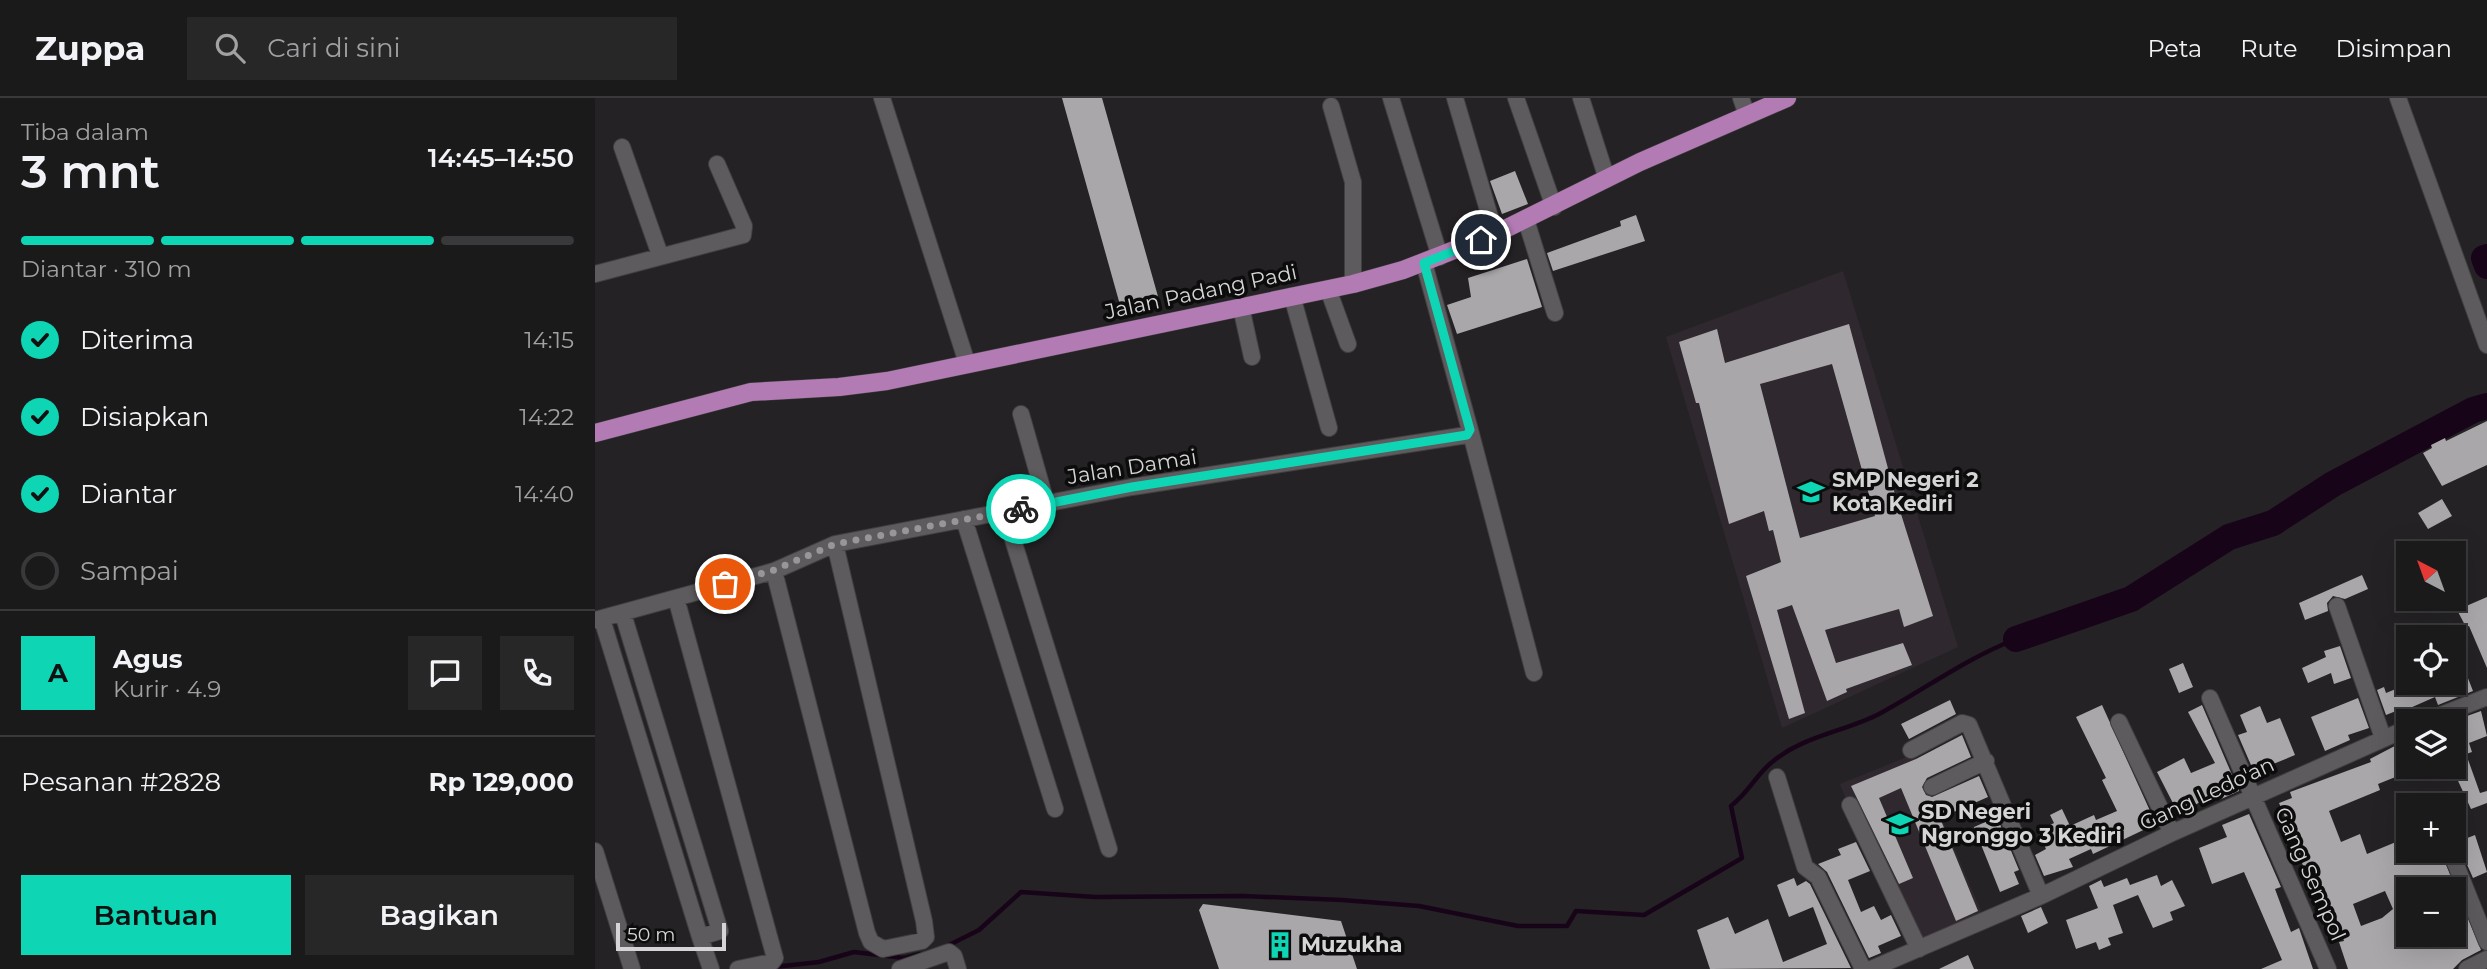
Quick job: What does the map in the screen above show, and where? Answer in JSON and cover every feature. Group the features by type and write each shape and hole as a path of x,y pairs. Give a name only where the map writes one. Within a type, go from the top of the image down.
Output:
{"main road":[{"name":"Jalan Padang Padi","path":"595,433 751,392 866,384 1353,284 1432,260 1496,234 1554,207 1744,107 1787,98"}],"street":[{"path":"882,98 967,363"},
{"path":"1391,98 1432,260 1470,430 1535,673"},
{"path":"1455,98 1496,234"},
{"path":"1516,98 1554,207"},
{"path":"1581,98 1607,179"},
{"path":"2398,98 2487,345"},
{"path":"1331,106 1353,182 1353,284"},
{"path":"622,148 660,255"},
{"path":"595,274 744,233 717,164"},
{"path":"1526,220 1555,313"},
{"path":"1328,289 1348,344"},
{"path":"1293,296 1329,428"},
{"path":"1241,307 1252,357"},
{"path":"1021,414 1046,502"},
{"name":"Jalan Damai","path":"599,619 774,570 835,544 964,519 1005,514 1046,502 1460,437 1470,430"},
{"path":"1005,514 1109,849"},
{"path":"964,519 1055,809"},
{"path":"774,570 867,933 871,942 883,949 922,941 926,937 925,921 835,544"},
{"path":"676,598 775,958 772,962 738,969"},
{"path":"2337,606 2383,738"},
{"path":"623,614 720,931 700,937"},
{"path":"599,619 711,969"},
{"path":"2456,709 2487,697"},
{"name":"Gang Sempol","path":"2210,698 2329,969"},
{"path":"1911,750 1965,722 1971,728 2041,896"},
{"path":"2119,722 2172,833"},
{"name":"Gang Ledo'an","path":"1871,969 1903,964 1919,949 2396,733"},
{"path":"1932,787 1986,761"},
{"path":"1777,778 1805,867 1818,877 1863,969"},
{"path":"1850,805 1919,949"},
{"path":"595,851 632,969"},
{"path":"2455,863 2487,942"},
{"path":"900,969 949,952 958,969"},
{"path":"2467,969 2487,960"}],"shaded area":[{"name":"SMP Negeri 2 Kota Kediri","path":"1843,271 1958,647 1782,728 1666,337"},
{"name":"SD Negeri Ngronggo 3 Kediri","path":"1914,754 1984,918 1916,947 1898,906 1886,902 1840,784"}],"building":[{"path":"1062,98 1102,98 1159,300 1122,312"},
{"path":"1515,171 1528,204 1502,214 1490,181"},
{"path":"1636,215 1645,241 1553,271 1547,253 1621,226 1620,221"},
{"path":"1527,259 1542,307 1457,334 1447,305 1471,297 1468,278"},
{"path":"1849,324 1896,498 1933,616 1904,627 1899,609 1825,630 1836,663 1903,643 1912,665 1846,689 1847,692 1827,701 1792,605 1777,610 1805,713 1789,719 1746,576 1781,562 1773,530 1769,531 1764,511 1729,524 1699,403 1696,403 1679,342 1717,329 1725,363","holes":["1832,364 1875,516 1800,538 1760,384"]},
{"path":"2487,421 2487,465 2442,486 2423,453 2432,448 2431,445 2445,438 2446,441"},
{"path":"2442,499 2452,516 2428,529 2418,513"},
{"path":"2362,575 2368,589 2345,599 2333,596 2327,603 2328,611 2305,620 2299,603"},
{"path":"2487,597 2487,668 2469,626 2466,627 2458,611 2466,611 2466,606"},
{"path":"2340,646 2351,678 2334,684 2331,673 2308,683 2302,668 2326,657 2324,651"},
{"path":"2183,663 2193,687 2179,693 2169,669"},
{"path":"2466,673 2473,691 2466,694"},
{"path":"2384,687 2386,693 2396,689 2396,695 2463,695 2438,705 2435,697 2410,709 2396,709 2386,715 2377,690"},
{"path":"2358,698 2369,728 2348,735 2350,740 2325,751 2311,717"},
{"path":"1950,700 1956,714 1909,739 1901,724"},
{"path":"2102,705 2156,824 2093,854 2091,849 2069,859 2073,867 2044,876 2035,855 2046,849 2038,831 2054,823 2050,815 2062,809 2070,826 2094,815 2096,820 2117,811 2102,780 2106,778 2076,717"},
{"path":"2202,705 2239,791 2219,800 2217,794 2178,813 2157,772 2184,758 2191,773 2215,763 2188,712"},
{"path":"2260,706 2267,723 2280,718 2295,755 2254,772 2238,735 2247,732 2240,715"},
{"path":"2481,711 2487,736 2469,743 2472,752 2466,754 2466,716"},
{"path":"1962,735 1971,757 1927,778 1922,787 1926,795 1932,797 1979,776 1988,797 1940,818 1978,911 1956,921 1901,788 1879,798 1913,878 1899,884 1851,786 1916,759"},
{"path":"2396,745 2396,777 2378,784 2380,790 2329,811 2341,842 2360,834 2367,854 2396,842 2396,863 2445,863 2451,877 2396,877 2396,947 2466,947 2466,913 2481,950 2462,960 2453,969 2348,969 2339,942 2344,941 2334,912 2325,917 2309,874 2306,876 2297,846 2300,845 2289,816 2285,817 2279,803 2292,798 2290,792 2371,762 2370,759","holes":["2385,891 2393,909 2382,918 2361,926 2353,904"]},
{"path":"2466,754 2480,793 2487,791 2487,803 2471,809 2466,793 2457,779 2466,779"},
{"path":"2249,814 2281,887 2275,889 2291,932 2299,928 2313,969 2261,969 2282,960 2244,872 2212,884 2199,848 2227,837 2222,825"},
{"path":"1997,817 2019,870 2014,872 2019,884 2000,892 1974,827"},
{"path":"2475,835 2487,872 2473,878 2466,862 2466,838"},
{"path":"1856,842 1870,871 1848,880 1861,912 1874,906 1881,920 1891,915 1901,936 1878,946 1881,953 1869,958 1827,872 1818,864 1841,855 1838,849"},
{"path":"2157,875 2161,886 2172,880 2185,906 2170,912 2173,920 2153,928 2138,895 2113,905 2123,933 2108,938 2111,945 2099,950 2096,942 2076,949 2066,920 2098,908 2089,886 2101,880 2104,887 2127,878 2130,885"},
{"path":"1794,878 1797,886 1806,881 1810,884 1851,968 1710,969 1697,930 1728,917 1735,934 1768,919 1783,962 1827,944 1813,907 1789,917 1777,885"},
{"name":"Muzukha","path":"1203,904 1341,921 1357,969 1219,969 1199,910"},
{"path":"2041,907 2048,923 2028,933 2021,916"},
{"path":"1968,955 1974,969 1939,969"}],"waterway":[{"path":"2487,257 2484,258 2487,266"},
{"path":"2016,639 2131,599 2229,537 2273,523 2333,484 2473,410 2487,406"},
{"path":"945,947 979,930 1021,892 1095,897 1243,896 1342,900 1419,906 1518,926 1567,926 1576,911 1644,915 1742,858 1731,806 1766,768 1783,754 1810,740 1879,714 1962,665 2016,639"},
{"path":"774,967 819,962 854,952 904,958 920,954"}],"way so far":[{"path":"725,584 774,570 835,544 1021,509"}],"place":[{"name":"SMP Negeri 2 Kota Kediri","path":"1811,492"},
{"name":"SD Negeri Ngronggo 3 Kediri","path":"1900,824"},
{"name":"Muzukha","path":"1280,945"}],"route":[{"path":"1021,509 1132,487 1467,435 1470,430 1424,263 1481,240"}]}
